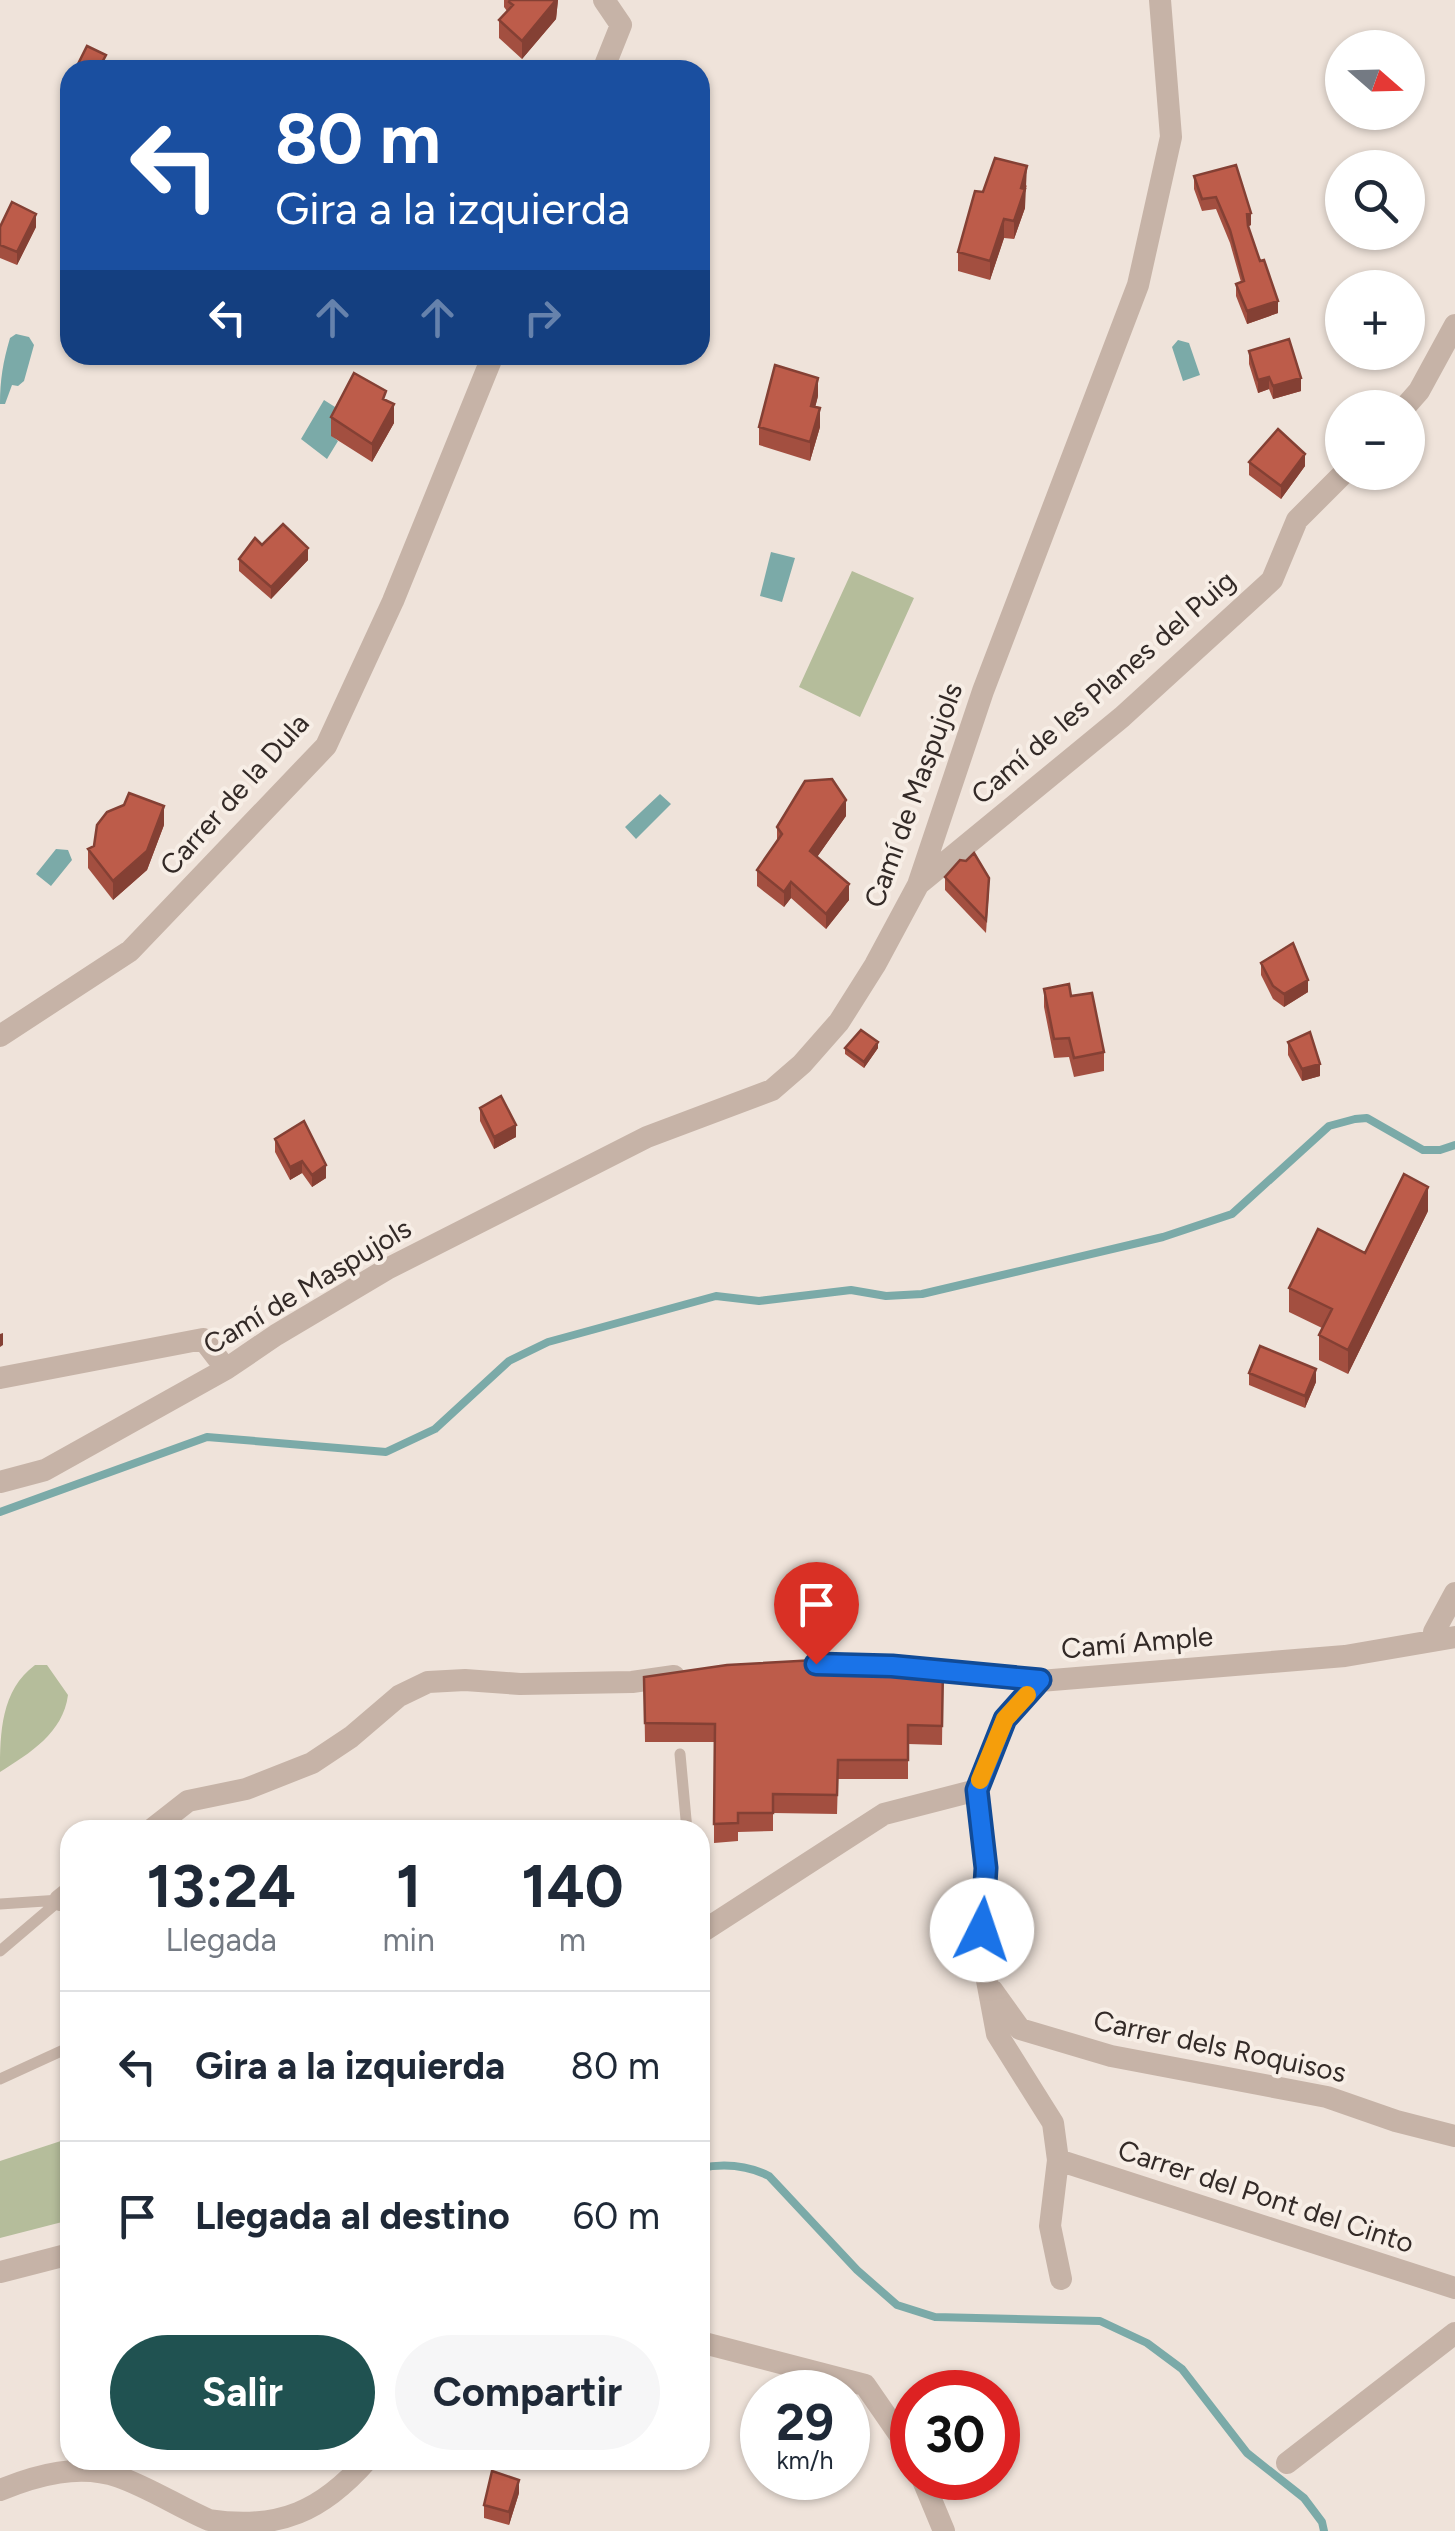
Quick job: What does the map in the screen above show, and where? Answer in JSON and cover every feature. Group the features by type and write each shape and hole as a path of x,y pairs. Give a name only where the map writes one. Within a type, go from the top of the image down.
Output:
{"street":[{"path":"604,0 622,25 607,60"},
{"name":"Camí de Maspujols","path":"0,1482 44,1470 226,1369 387,1269 646,1138 772,1090 802,1064 838,1022 875,966 918,885 983,692 1138,285 1171,137 1160,0"},
{"path":"1419,390 1455,325"},
{"name":"Carrer de la Dula","path":"0,1036 130,951 326,746 393,601 489,365"},
{"name":"Camí de les Planes del Puig","path":"918,885 1122,717 1272,580 1298,520 1327,490"},
{"path":"0,1378 202,1339 226,1369"},
{"path":"1444,1634 1455,1593"},
{"name":"Camí Ample","path":"1061,2279 1050,2226 1058,2160 1053,2122 997,2034 983,1959 986,1868 977,1790 1005,1719 1040,1680 1344,1656 1444,1634"},
{"path":"892,1666 1040,1680"},
{"path":"164,1820 188,1802 246,1790 312,1763 351,1737 399,1696 428,1682 632,1682 688,1674"},
{"path":"710,1926 884,1814 977,1790"},
{"name":"Carrer dels Roquisos","path":"990,1987 1020,2029 1110,2056 1327,2097 1455,2136"},
{"name":"Carrer del Pont del Cinto","path":"1058,2160 1455,2288"},
{"path":"0,2272 60,2257"},
{"path":"1287,2463 1455,2333"},
{"path":"710,2345 865,2385 890,2421"},
{"path":"0,2490 60,2471 117,2476 214,2522 262,2530 295,2525 336,2495 357,2470"},
{"path":"931,2500 944,2531"}],"lane":[{"path":"680,1754 686,1820"},
{"path":"0,1904 60,1897"},
{"path":"0,1951 60,1900"},
{"path":"0,2080 60,2051"}],"green space":[{"path":"852,571 914,598 860,717 799,687"},
{"path":"35,1665 47,1665 68,1695 65,1708 43,1741 0,1772 2,1728 9,1700"},
{"path":"60,2141 60,2223 0,2238 0,2161"}],"water":[{"path":"16,334 29,337 34,345 24,381 12,385 5,404 0,404 5,355 10,338"},
{"path":"1178,340 1189,343 1200,375 1183,381 1172,347"},
{"path":"324,400 343,412 331,435 338,441 327,459 301,439"},
{"path":"771,552 795,558 782,602 760,596"},
{"path":"660,794 671,804 636,839 625,827"},
{"path":"56,849 68,850 72,860 51,886 36,874"}],"building":[{"path":"510,0 556,0 522,41 499,20 513,5"},
{"path":"87,46 106,55 103,60 80,60"},
{"path":"995,158 1027,166 1021,188 1025,189 1014,221 1004,219 990,261 958,252 975,191 983,192"},
{"path":"1236,165 1251,213 1247,214 1248,226 1278,301 1247,311 1236,284 1244,281 1230,230 1216,197 1202,199 1194,176"},
{"path":"12,202 36,214 17,252 0,245 0,227"},
{"path":"1289,339 1301,378 1273,386 1269,377 1258,380 1249,351"},
{"path":"775,365 818,378 811,406 820,408 810,442 759,427"},
{"path":"354,373 386,391 383,399 394,404 372,444 331,417"},
{"path":"1278,429 1305,454 1281,486 1249,462"},
{"path":"283,524 308,548 271,587 239,559 255,538 262,545"},
{"path":"832,779 846,800 810,851 849,884 826,914 791,882 784,892 757,870 782,834 777,827 805,781"},
{"path":"129,793 164,806 147,851 113,881 88,849 94,846 97,825 107,812 124,805"},
{"path":"974,853 989,878 986,920 945,877 960,860 966,861"},
{"path":"1293,943 1308,980 1284,994 1273,986 1261,963"},
{"path":"1069,984 1071,996 1092,993 1104,1052 1074,1058 1069,1038 1054,1039 1044,989"},
{"path":"861,1030 878,1042 864,1062 845,1048"},
{"path":"1310,1032 1320,1064 1302,1069 1288,1042"},
{"path":"501,1096 516,1125 494,1137 480,1108"},
{"path":"304,1121 326,1165 312,1175 302,1161 290,1167 275,1139"},
{"path":"1404,1174 1428,1187 1348,1350 1319,1335 1332,1309 1289,1288 1318,1229 1365,1253"},
{"path":"1260,1346 1316,1369 1305,1396 1249,1373"},
{"path":"816,1660 943,1668 942,1726 908,1725 908,1760 838,1760 837,1795 773,1794 773,1813 738,1813 738,1823 714,1824 715,1724 645,1723 644,1677 727,1665"},
{"path":"492,2471 519,2480 509,2512 484,2505"}],"waterway":[{"path":"0,1512 207,1437 386,1452 435,1429 509,1361 548,1342 716,1296 759,1301 851,1290 886,1296 922,1294 1163,1237 1232,1214 1329,1126 1355,1119 1367,1118 1423,1150 1455,1145"},
{"path":"710,2167 736,2166 769,2176 857,2270 897,2305 935,2317 1100,2321 1147,2343 1182,2369 1247,2453 1304,2498 1324,2531"}],"slow traffic":[{"path":"980,1780 1005,1719 1027,1695"}],"route":[{"path":"816,1664 892,1666 1040,1680 1005,1719 977,1790 986,1868 982,1930"}]}
